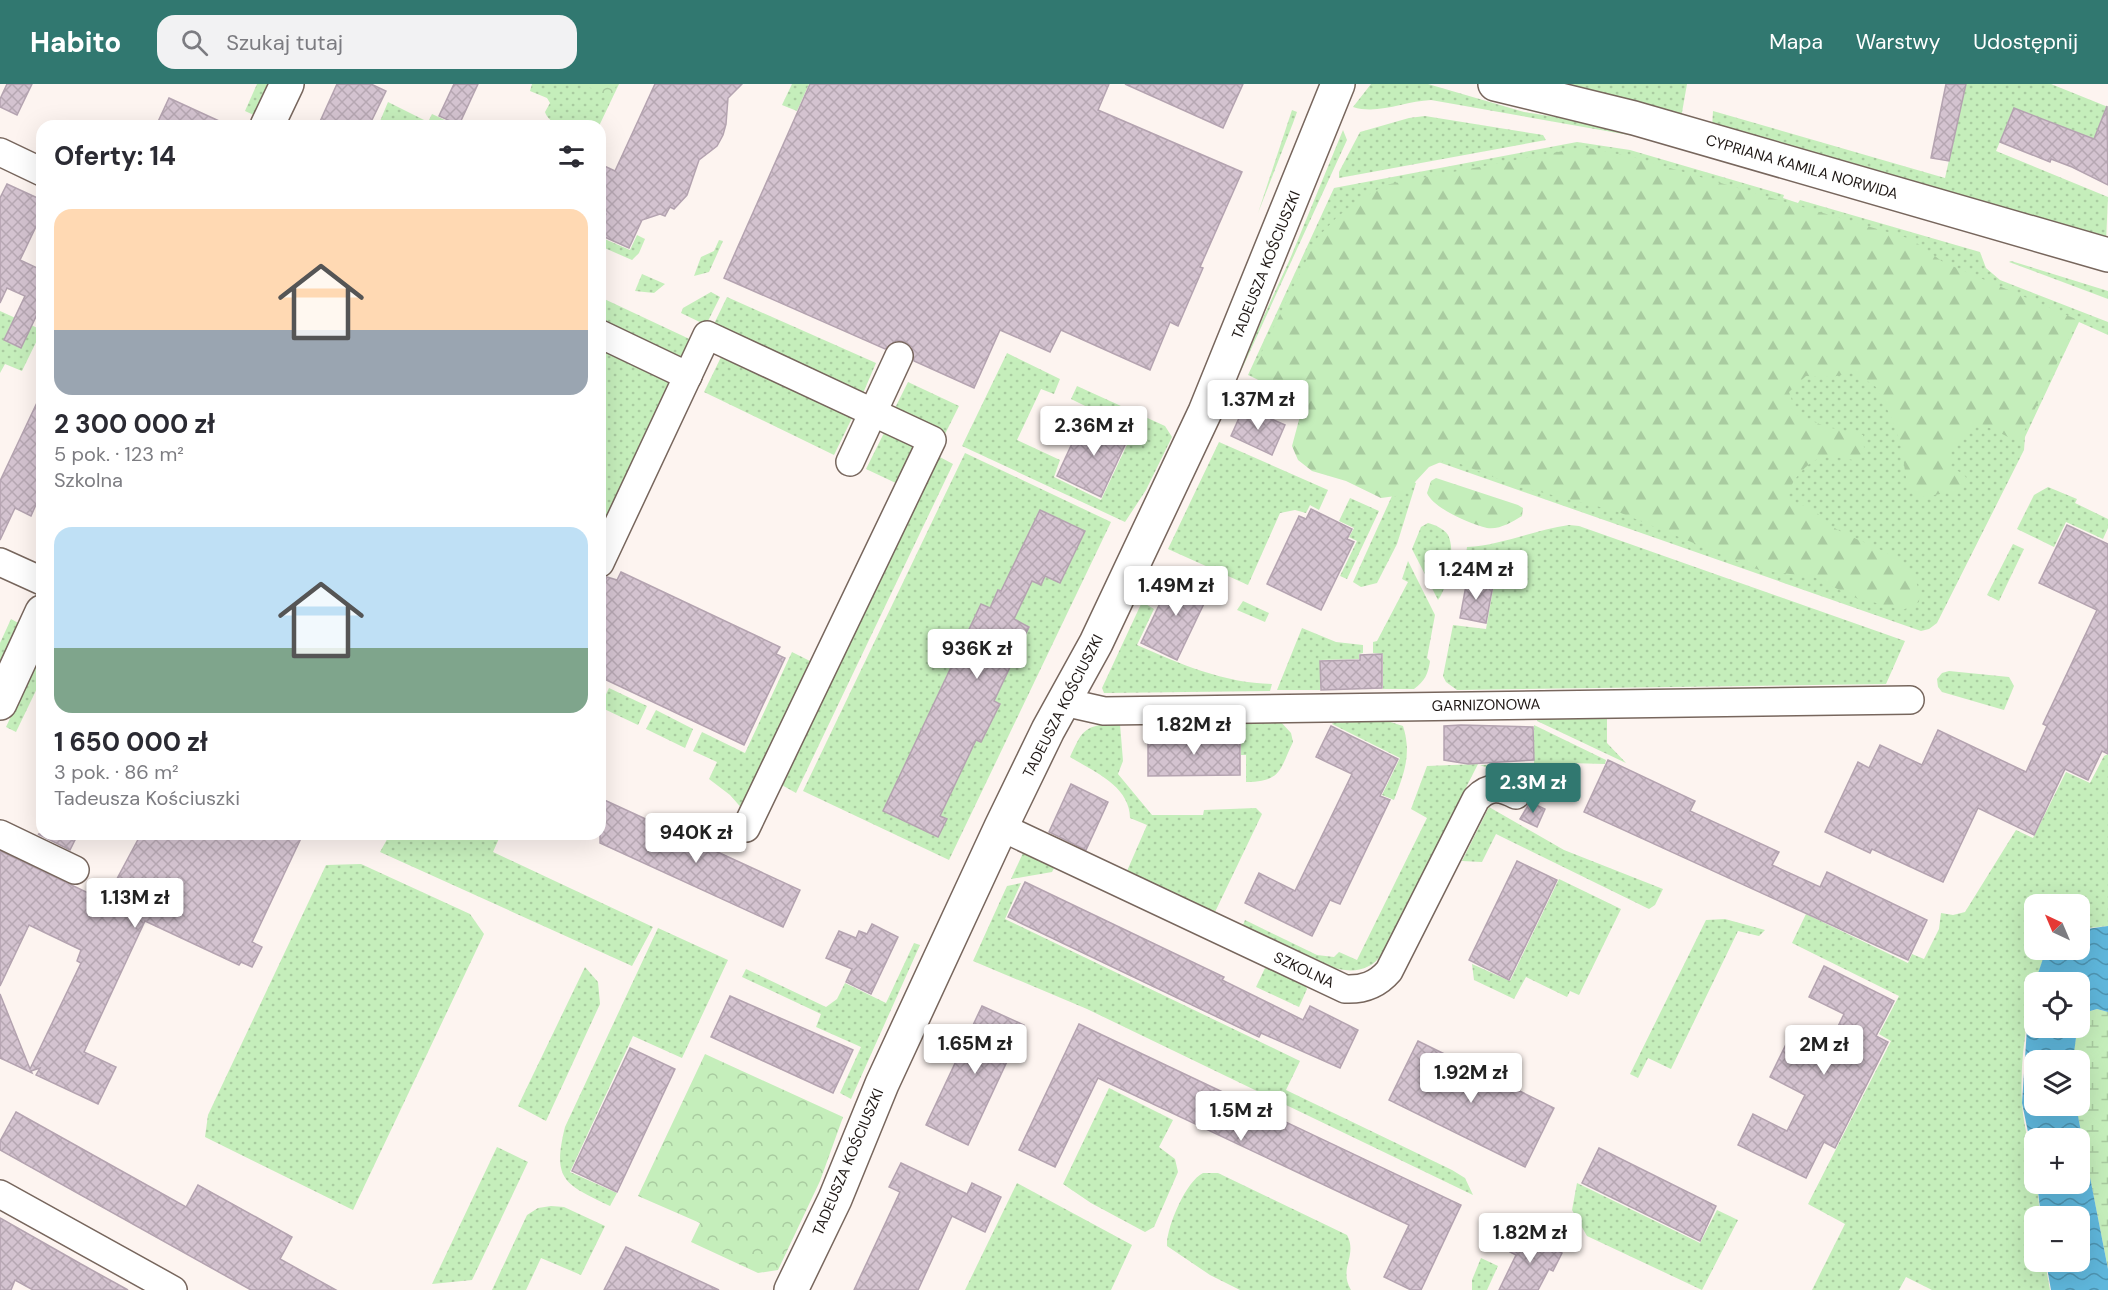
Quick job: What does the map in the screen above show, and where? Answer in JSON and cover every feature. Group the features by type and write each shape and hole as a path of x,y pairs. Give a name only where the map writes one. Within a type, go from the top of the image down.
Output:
{"street":[{"path":"270,120 287,84"},
{"name":"TADEUSZA KOŚCIUSZKI","path":"791,1290 835,1199 882,1084 1002,827 1096,643 1205,412 1338,84"},
{"name":"CYPRIANA KAMILA NORWIDA","path":"1495,84 1634,118 2108,255"},
{"path":"0,152 36,169"},
{"path":"606,550 707,335 932,440 746,828"},
{"path":"606,337 688,376"},
{"path":"849,462 899,356"},
{"path":"0,562 36,578"},
{"path":"0,703 36,625"},
{"name":"GARNIZONOWA","path":"1064,702 1104,711 1910,700"},
{"name":"SZKOLNA","path":"1002,827 1345,990 1356,990 1378,982 1389,971 1476,799 1482,792 1496,788 1516,795"},
{"path":"0,834 75,870"},
{"path":"0,1194 172,1290"}],"green space":[{"path":"257,84 270,84 256,116 245,111"},
{"path":"532,84 619,84 602,120 551,120 545,112 550,103 547,98 530,91"},
{"path":"582,84 617,84 611,97"},
{"path":"792,84 809,84 797,111 782,105"},
{"path":"1371,84 1428,84 1524,112 1594,123 1646,138 1431,100 1382,109 1353,107"},
{"path":"1564,84 1687,84 1681,118"},
{"path":"1966,84 2051,84 2108,107 2108,130 2099,127 2094,139 2014,108 1996,151 2108,197 2106,242 1712,128 1713,111 1945,178"},
{"path":"388,102 424,120 380,120"},
{"path":"1292,110 1297,112 1258,213"},
{"path":"432,114 445,120 429,120"},
{"path":"1425,116 1543,135 1546,140 1339,178 1339,172 1360,132 1409,118"},
{"path":"1343,130 1347,140 1241,371 1239,370 1290,259"},
{"path":"1577,142 1630,150 1784,195 1783,198 1798,203 1800,200 1980,252 1986,268 2000,280 2108,322 2108,335 2079,322 2025,437 2024,450 1937,623 1929,629 1921,631 1407,451 1248,375 1334,188"},
{"path":"1584,147 1636,158 1911,239 1943,262 2078,320 2019,442 1977,422 1948,449 1950,465 1966,477 1963,490 1917,498 1907,484 1901,445 1893,421 1876,387 1854,372 1832,377 1806,376 1789,392 1797,415 1827,427 1863,435 1864,448 1857,461 1831,457 1814,461 1797,477 1786,496 1792,505 1811,506 1827,523 1900,561 1911,572 1918,585 1919,602 1903,610 1853,597 1814,577 1759,570 1616,511 1516,486 1448,459 1429,467 1403,495 1381,498 1346,481 1312,471 1298,460 1292,446 1303,405 1295,394 1251,374 1317,238 1336,218 1356,202 1385,185"},
{"path":"637,235 645,239 639,253 632,260 606,249 606,240 630,250"},
{"path":"719,240 723,241 709,272 694,276 701,257 714,251"},
{"path":"2009,262 2108,291 2108,299"},
{"path":"642,274 665,284 654,293 635,291"},
{"path":"711,292 720,297 706,325 681,313 683,308"},
{"path":"727,297 876,363 861,398 712,328"},
{"path":"606,300 698,343 687,366 606,328"},
{"path":"0,311 36,327 36,342 22,371 5,364 0,373"},
{"path":"606,347 675,380 606,527"},
{"path":"723,353 853,416 834,455 704,392"},
{"path":"1007,353 1060,379 1054,394 1041,389 1017,440 1060,460 1054,477 1101,500 1134,430 1071,399 1077,386 1165,426 1172,437 1146,490 1125,522 962,446"},
{"path":"908,382 959,406 943,438 892,414"},
{"path":"885,431 918,447 900,485 866,469"},
{"path":"1219,442 1328,490 1319,510 1310,505 1306,513 1295,510 1280,513 1248,585 1168,549"},
{"path":"965,453 1111,522 949,860 803,791"},
{"path":"936,455 953,464 796,793 780,784"},
{"path":"1401,476 1416,483 1397,544 1377,583 1361,587 1353,582"},
{"path":"1436,478 1518,505 1523,508 1522,516 1496,528 1487,528 1462,519 1444,510 1427,493 1431,481"},
{"path":"2048,487 2077,499 2075,503 2108,519 2108,528 2103,539 2066,522 2054,547 2017,529 2034,495"},
{"path":"1350,498 1379,511 1347,579 1340,576 1357,541 1349,537 1354,528 1339,521"},
{"path":"1428,523 1444,530 1450,542 1450,568 1438,600 1412,549 1421,527"},
{"path":"1569,525 1579,526 1905,641 1886,684 1457,690 1446,682 1443,676 1453,625 1486,629 1494,584 1486,582 1489,566 1465,561 1467,547"},
{"path":"2013,544 2024,549 1999,601 1987,595"},
{"path":"1408,561 1435,615 1427,658 1430,661 1423,680 1414,689 1383,689 1383,654 1373,653 1373,642 1377,641 1408,582 1402,579"},
{"path":"1243,601 1269,613 1265,622 1237,610"},
{"path":"1142,602 1154,609 1137,645 1220,676 1272,684 1270,691 1104,693 1102,688"},
{"path":"11,619 20,624 0,669 0,643"},
{"path":"1302,628 1336,642 1363,645 1363,653 1359,654 1359,659 1320,660 1320,690 1277,690"},
{"path":"792,652 816,664 745,812 730,795 709,779 717,762 693,751 702,732 745,753"},
{"path":"36,662 36,690 16,732 6,727"},
{"path":"1949,671 2009,677 2014,686 2004,710 1942,692 1938,687 1937,679 1942,673"},
{"path":"609,688 647,706 638,725 606,710 606,694"},
{"path":"656,710 693,729 685,748 646,729"},
{"path":"1537,717 1607,718 1607,743 1626,763 1537,721"},
{"path":"1384,720 1403,726 1406,736 1406,764 1394,800 1382,795 1400,758 1332,724 1334,721"},
{"path":"1280,721 1291,733 1293,742 1278,773 1273,777 1258,781 1246,782 1246,755 1241,755 1241,734 1188,735 1188,722"},
{"path":"1120,724 1123,761 1118,774 1152,815 1203,815 1204,810 1256,808 1262,814 1215,912 1127,871 1147,825 1130,818 1124,797 1117,788 1070,757 1084,732 1094,726"},
{"path":"1534,725 1606,760 1605,764 1569,763 1562,781 1549,790 1538,789 1480,765 1534,764"},
{"path":"2108,754 2108,926 2090,928 2090,894 2024,894 2024,960 2043,960 2039,972 2024,972 2025,1038 2022,1102 2025,1128 2024,1194 2038,1194 2039,1206 2024,1206 2024,1272 2047,1272 2050,1290 1932,1290 1906,1277 1899,1290 1812,1290 1845,1224 1808,1204 1891,1041 1879,1034 1899,996 1792,943 1806,914 1908,963 1912,954 1924,959 1939,929 1941,913 1953,915 1965,912 2016,830 2033,838 2066,772 2090,783 2104,756"},
{"path":"1478,764 1381,955 1374,963 1355,970 1335,968 1294,951 1243,925 1245,920 1317,955 1334,957 1339,952 1357,960 1427,818 1411,809 1427,766"},
{"path":"1489,807 1564,850 1663,889 1655,905 1649,909 1496,834 1482,862 1462,861"},
{"path":"387,840 498,840 493,852 653,927 632,966 380,852"},
{"path":"1023,853 1055,866 1052,872 1011,879"},
{"path":"361,864 470,914 484,934 353,1210 205,1137 208,1115 326,865"},
{"path":"1559,879 1621,909 1579,995 1570,991 1567,997 1526,977 1514,999 1474,980 1472,964 1510,981"},
{"path":"1021,883 1005,919 1300,1061 1286,1090 1452,1170 1465,1178 1473,1195 1087,1009 973,961 1007,886"},
{"path":"1725,919 1765,930 1759,936 1738,931 1671,1069 1648,1058 1638,1078 1630,1074 1706,920"},
{"path":"658,928 728,960 682,1058 633,1036 570,1172 617,1193 610,1206 582,1192 565,1178 561,1169 561,1145 565,1127"},
{"path":"914,943 920,945 851,1099 840,1093 861,1047 816,1027 821,1014 742,977 746,969 826,1007 837,999 845,983 886,1003"},
{"path":"1266,966 1304,983 1307,989 1299,1007 1256,987"},
{"path":"585,967 598,982 600,1004 546,1121 518,1106"},
{"path":"2097,1009 2108,1012 2108,1269 2090,1178 2090,1128 2080,1128 2078,1116 2090,1116 2090,1050 2074,1050 2076,1038 2090,1038 2090,1011"},
{"path":"705,1054 843,1117 820,1181 778,1270 758,1273 691,1242 700,1223 638,1196"},
{"path":"1109,1088 1173,1120 1159,1147 1175,1159 1178,1172 1154,1227 1145,1232 1091,1203 1063,1184"},
{"path":"497,1147 528,1162 472,1280 432,1284"},
{"path":"1203,1173 1218,1173 1347,1235 1350,1249 1346,1275 1351,1290 1240,1290 1210,1275 1167,1246 1173,1217 1178,1206 1190,1185"},
{"path":"1017,1183 1132,1245 1111,1290 965,1290"},
{"path":"1577,1183 1700,1243 1717,1210 1738,1220 1702,1290 1587,1236 1572,1210"},
{"path":"564,1207 605,1226 581,1275 541,1258 526,1290 492,1290 527,1215 538,1208"},
{"path":"1525,1224 1554,1235 1559,1239 1564,1250 1518,1228 1508,1249 1495,1238 1512,1226"},
{"path":"1481,1258 1498,1266 1487,1290 1472,1290 1472,1280"}],"water":[{"path":"2108,926 2108,1012 2097,1009 2090,1011 2090,972 2038,972 2043,960 2090,960 2090,928"},
{"path":"2026,1038 2076,1038 2074,1050 2026,1050"},
{"path":"2024,1073 2024,1113 2022,1103"},
{"path":"2025,1116 2078,1116 2080,1128 2027,1128"},
{"path":"2090,1177 2108,1269 2108,1290 2051,1290 2048,1272 2090,1272 2090,1206 2040,1206 2038,1194 2090,1194"}],"building":[{"path":"7,84 32,84 17,115 0,107 0,99"},
{"path":"337,84 371,84 386,91 372,120 321,120"},
{"path":"454,84 478,84 461,120 448,120 439,116"},
{"path":"655,84 742,84 728,98 723,135 717,146 699,160 687,195 674,209 670,207 665,216 660,214 642,220 629,248 606,238 606,167 615,171"},
{"path":"810,84 1109,84 1098,110 1242,172 1200,267 1203,268 1178,326 1170,322 1150,370 1061,330 1050,352 1000,330 974,388 914,361 912,347 905,342 897,340 885,349 724,278"},
{"path":"1125,84 1243,84 1223,128"},
{"path":"1946,84 1966,84 1949,161 1931,158"},
{"path":"169,98 217,120 159,120"},
{"path":"2107,106 2108,185 2072,167 2051,159 2050,162 2000,142 2014,108 2094,139"},
{"path":"7,184 36,197 36,227 20,260 36,268 36,317 21,348 4,340 25,296 7,288 0,303 0,198"},
{"path":"36,405 36,505 31,516 15,508 0,540 0,481"},
{"path":"1244,407 1285,425 1272,455 1231,436"},
{"path":"1100,420 1130,434 1101,497 1057,476 1082,422 1096,428"},
{"path":"1311,509 1352,529 1347,539 1354,542 1321,610 1267,584 1299,516 1306,519"},
{"path":"1040,510 1085,531 1060,583 1045,576 1041,585 1032,581 1014,619 1029,627 994,701 1000,704 981,742 976,740 940,816 947,819 938,837 883,811 981,604 990,608 998,590 1001,591"},
{"path":"2067,525 2108,544 2108,754 2102,751 2088,780 2065,769 2034,835 1978,808 1943,882 1872,849 1870,853 1825,832 1858,762 1869,768 1880,745 1922,765 1938,730 2026,772 2047,726 2043,724 2097,610 2039,583"},
{"path":"621,572 780,647 776,654 785,658 744,745 606,680 606,579 607,577 617,580"},
{"path":"1174,574 1210,591 1177,660 1141,643"},
{"path":"1467,580 1493,585 1486,623 1460,618"},
{"path":"1382,654 1382,688 1321,690 1320,661 1360,660 1360,655"},
{"path":"1331,726 1398,759 1380,796 1390,800 1340,904 1330,900 1312,936 1245,903 1259,873 1295,891 1352,774 1316,757"},
{"path":"1444,726 1533,727 1534,760 1468,764 1444,760"},
{"path":"1240,735 1240,775 1148,776 1148,736"},
{"path":"1608,760 1695,801 1690,811 1779,852 1772,865 1820,887 1827,872 1927,920 1908,960 1584,812"},
{"path":"1071,784 1108,802 1086,850 1049,832"},
{"path":"606,801 800,890 783,927 600,843 600,840 606,840"},
{"path":"1530,802 1545,809 1537,827 1520,819"},
{"path":"50,840 75,840 70,850"},
{"path":"138,840 300,840 252,942 262,947 252,967 241,962 239,965 145,921 84,1052 116,1067 98,1104 36,1075 40,1068 31,1071 32,1073 0,1058 0,994 30,1069 81,963 77,961 81,950 29,925 0,986 0,851 105,901"},
{"path":"1517,861 1557,880 1509,980 1469,960"},
{"path":"1025,882 1224,977 1222,980 1303,1020 1310,1006 1358,1030 1340,1068 1261,1033 1259,1037 1008,917"},
{"path":"872,924 898,937 871,994 846,982 852,969 826,958 839,931 856,938 859,931 867,934"},
{"path":"1824,966 1894,1001 1876,1036 1888,1042 1835,1148 1824,1142 1806,1178 1738,1145 1753,1114 1787,1131 1805,1095 1770,1077 1792,1032 1827,1049 1844,1014 1809,997"},
{"path":"730,996 853,1050 833,1093 711,1037"},
{"path":"982,1006 1024,1025 968,1145 926,1125"},
{"path":"1079,1024 1461,1205 1421,1290 1411,1290 1384,1277 1409,1225 1098,1078 1055,1167 1019,1150"},
{"path":"1418,1041 1554,1108 1525,1167 1389,1100"},
{"path":"630,1048 675,1069 617,1192 572,1171"},
{"path":"16,1112 186,1207 198,1185 292,1237 280,1259 336,1290 251,1290 0,1150 0,1141"},
{"path":"1599,1148 1716,1206 1700,1241 1582,1183"},
{"path":"901,1163 967,1194 972,1183 1001,1197 985,1232 952,1216 918,1290 854,1290 900,1192 889,1187"},
{"path":"0,1218 128,1290 33,1290 15,1280 11,1290 0,1290"},
{"path":"1520,1232 1562,1253 1553,1271 1549,1269 1538,1290 1499,1290 1516,1255 1510,1252"},
{"path":"626,1247 719,1290 604,1290"}]}
